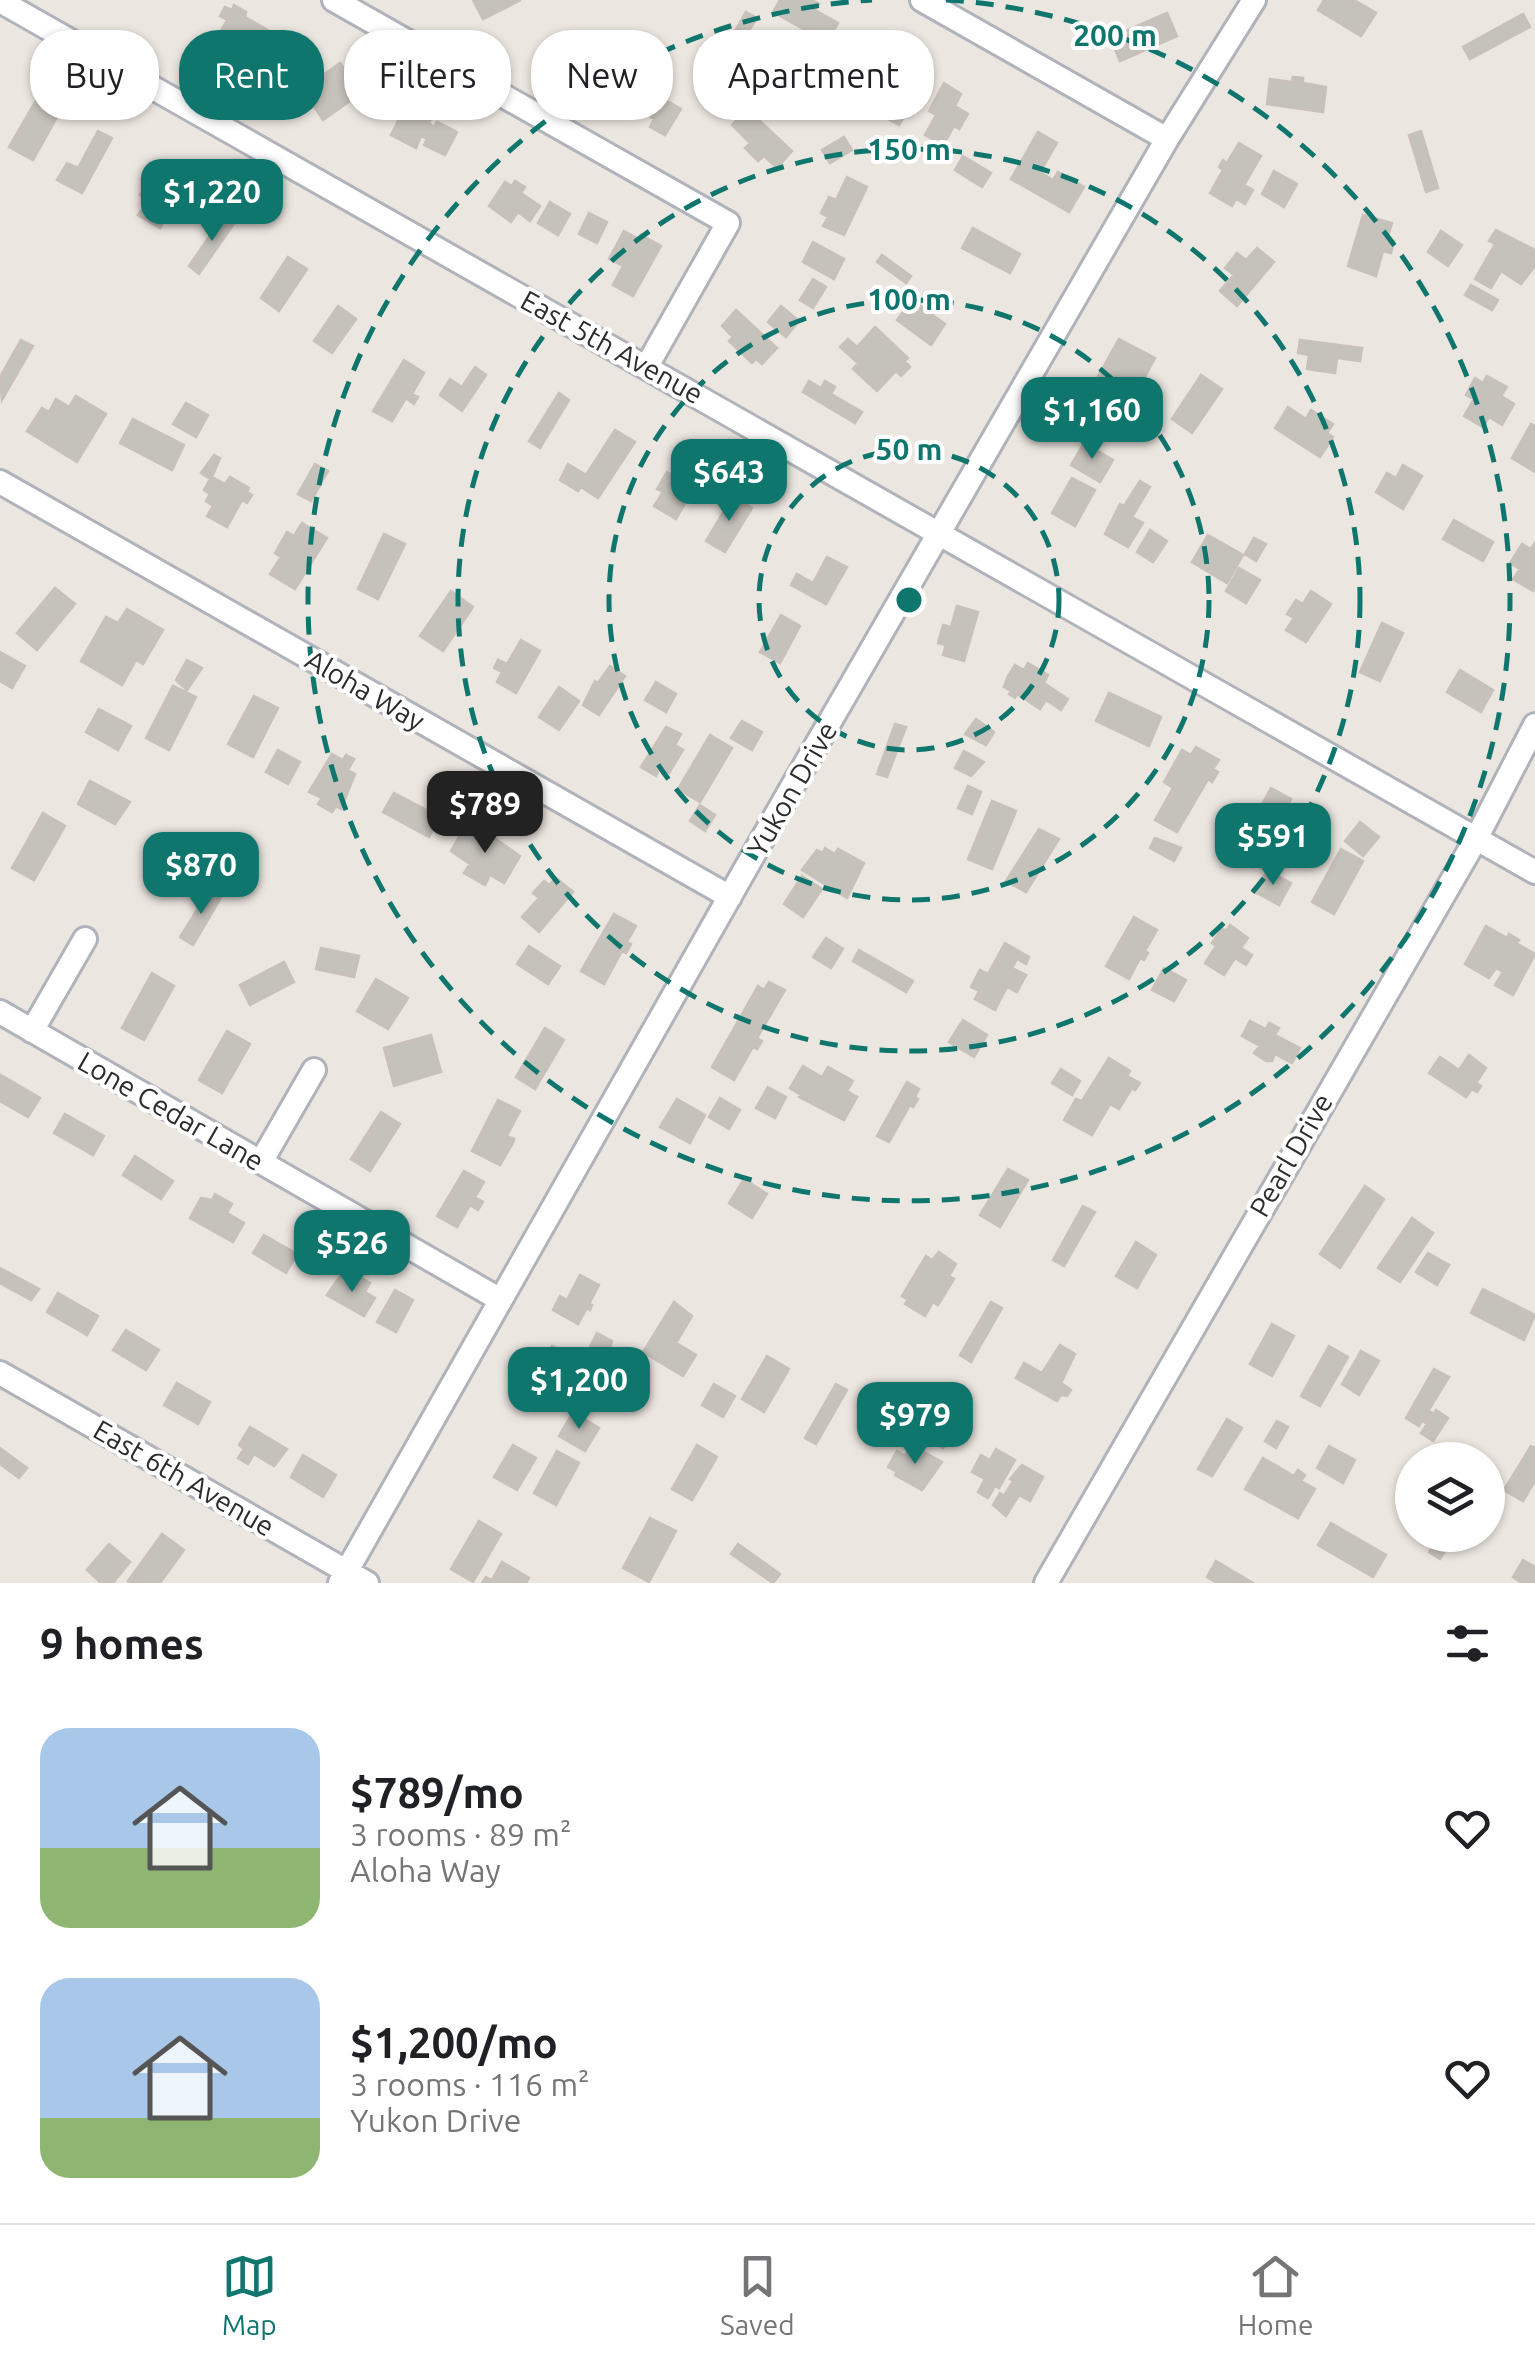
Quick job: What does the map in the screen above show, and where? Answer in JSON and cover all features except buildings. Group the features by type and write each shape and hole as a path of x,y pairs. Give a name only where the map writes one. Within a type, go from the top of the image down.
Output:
{"street":[{"path":"334,0 728,222 646,366"},
{"path":"922,0 1167,139"},
{"name":"Yukon Drive","path":"351,1579 499,1299 1167,139 1254,0"},
{"name":"East 5th Avenue","path":"0,1 1535,872"},
{"name":"Aloha Way","path":"0,482 730,897"},
{"name":"Pearl Drive","path":"1046,1583 1476,839 1535,725"},
{"path":"32,1031 85,940"},
{"name":"Lone Cedar Lane","path":"0,1012 499,1299"},
{"path":"261,1162 314,1070"},
{"name":"East 6th Avenue","path":"0,1373 351,1579"}]}
